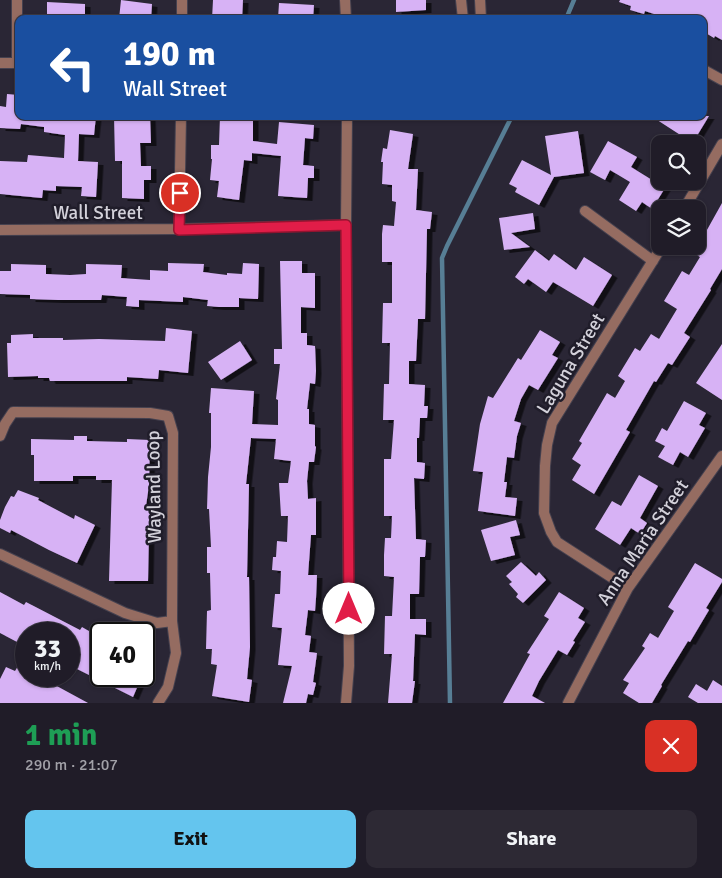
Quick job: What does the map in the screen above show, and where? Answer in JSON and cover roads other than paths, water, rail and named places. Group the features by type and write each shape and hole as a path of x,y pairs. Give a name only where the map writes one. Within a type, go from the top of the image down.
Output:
{"street":[{"path":"17,0 17,15"},
{"path":"182,0 182,15"},
{"path":"345,0 346,15"},
{"path":"461,0 463,15"},
{"path":"480,0 482,15"},
{"path":"0,63 15,63"},
{"path":"707,72 722,80"},
{"path":"179,230 181,120"},
{"path":"346,703 349,656 347,120"},
{"path":"689,200 722,144"},
{"path":"585,211 653,261"},
{"name":"Wall Street","path":"0,230 179,230 346,225"},
{"name":"Laguna Street","path":"628,588 557,542 544,513 544,466 552,423 657,255"},
{"name":"Wayland Loop","path":"0,436 13,412 150,413 168,416 173,433 172,620 176,653 168,687 158,703"},
{"name":"Anna Maria Street","path":"568,703 628,588 721,458"},
{"path":"0,554 125,613 157,623 172,620"}],"waterway":[{"path":"568,15 574,0"},
{"path":"450,703 442,258 510,120"}]}
